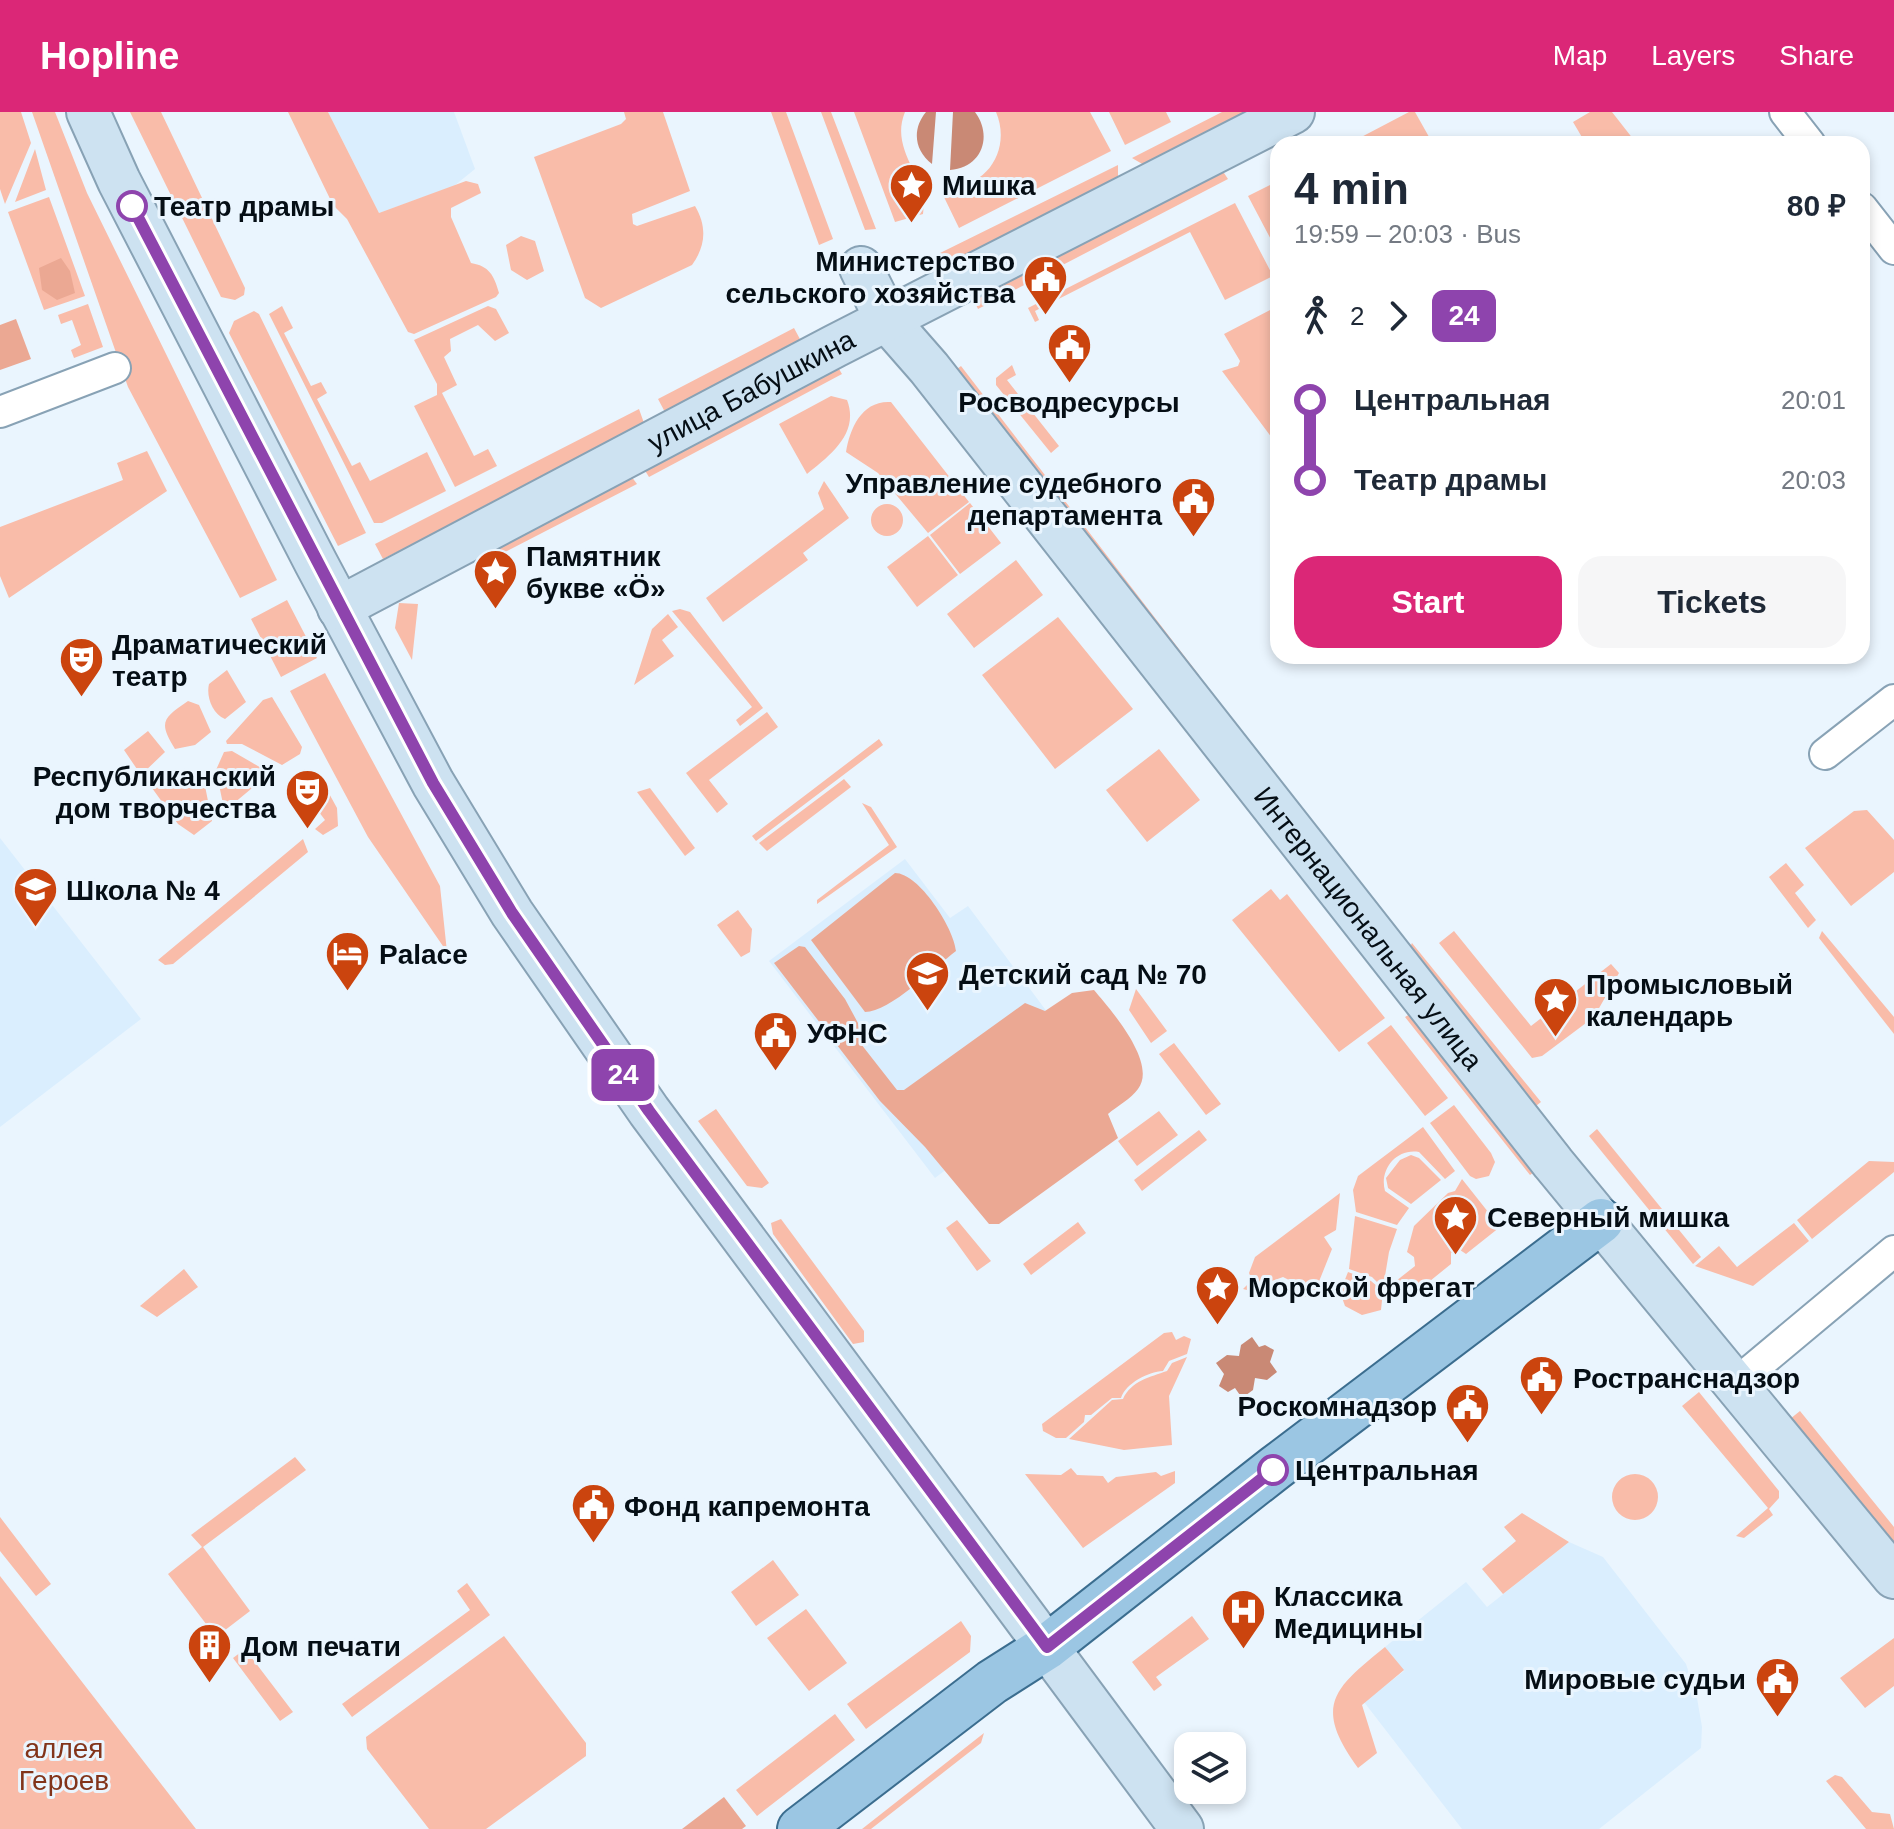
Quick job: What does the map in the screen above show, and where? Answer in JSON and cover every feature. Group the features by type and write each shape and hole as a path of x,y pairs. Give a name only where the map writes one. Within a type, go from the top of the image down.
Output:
{"main road":[{"path":"800,1829 992,1682 1047,1647 1275,1468 1601,1221"},
{"path":"831,1829 1002,1695 1047,1647"}],"street":[{"path":"88,112 119,181 339,608 433,783 512,913 649,1111 1182,1829"},
{"name":"улица Бабушкина","path":"339,608 887,320 1293,112"},
{"path":"1785,112 1804,136"},
{"path":"1870,218 1894,249"},
{"name":"Интернациональная улица","path":"861,268 887,320 929,368 1601,1221 1894,1577"},
{"path":"0,412 115,368"},
{"path":"1825,754 1894,700"},
{"path":"1736,1383 1894,1251"}],"shaded area":[{"path":"328,112 454,112 475,169 454,186 379,213"},
{"path":"926,112 936,112 932,164 918,146 917,139 918,125"},
{"path":"953,112 975,112 983,131 983,140 977,157 961,168 950,170"},
{"path":"61,258 70,271 75,293 57,300 42,290 39,268"},
{"path":"16,319 31,359 0,370 0,325"},
{"name":"Школа № 4","path":"0,838 141,1019 0,1127"},
{"name":"Детский сад № 70","path":"905,859 950,918 968,906 1086,1064 935,1178 769,961"},
{"path":"895,873 914,882 934,903 949,929 956,951 899,997 887,1005 865,1012 811,940"},
{"path":"799,946 805,947 845,999 858,1023 861,1044 897,1090 904,1090 1025,1003 1045,1011 1072,993 1094,990 1130,1037 1142,1065 1143,1078 1138,1089 1108,1114 1118,1138 999,1224 989,1224 925,1147 880,1101 774,963"},
{"path":"1252,1337 1259,1347 1265,1345 1274,1350 1270,1362 1277,1372 1267,1380 1255,1378 1253,1390 1242,1398 1235,1388 1228,1392 1219,1386 1224,1374 1216,1363 1227,1355 1239,1356 1241,1345"},
{"path":"1569,1542 1603,1557 1686,1664 1697,1698 1702,1727 1701,1748 1599,1829 1462,1829 1364,1702 1404,1671 1385,1647 1466,1582 1487,1607"},
{"path":"724,1797 746,1826 742,1829 682,1829"}],"green space":[{"path":"0,112 21,112 31,143 5,204 0,189"},
{"path":"32,112 55,112 87,193 277,580 240,598 128,387"},
{"path":"130,112 161,112 245,288 244,295 235,300 221,297"},
{"path":"288,112 328,112 379,213 466,181 478,184 481,193 451,208 451,217 471,263 482,266 493,276 499,293 496,297 414,334 408,332 347,219 333,205"},
{"path":"624,112 663,112 690,191 632,214 633,224 637,226 695,206 702,221 703,236 700,251 692,265 601,308 585,298 534,157 621,124 626,119"},
{"path":"771,112 786,112 833,239 819,245"},
{"path":"821,112 831,112 876,229 865,230"},
{"path":"854,112 905,112 901,126 902,139 920,188 923,214 895,222"},
{"path":"996,112 1090,112 1111,151 959,228 943,195 944,187 972,182 992,165 1001,140"},
{"path":"1109,112 1166,112 1171,122 1125,145"},
{"path":"1222,112 1249,112 1144,165 1132,158"},
{"path":"1409,112 1415,112 1428,136 1363,136"},
{"path":"1590,112 1612,112 1631,136 1581,136 1573,122"},
{"path":"35,149 46,190 15,202"},
{"path":"1118,165 1118,179 942,266 936,255"},
{"path":"1222,170 1228,179 978,309 972,296"},
{"path":"1270,185 1270,238 1248,196"},
{"path":"49,197 85,296 44,310 8,212"},
{"path":"1235,203 1270,270 1270,278 1225,300 1190,232 1035,311 1039,320 1035,322 1028,308"},
{"path":"521,236 535,241 544,271 527,280 511,270 506,245"},
{"path":"88,304 103,347 74,358 71,350 81,345 72,320 61,324 58,315"},
{"path":"282,306 293,328 284,333 311,386 321,382 327,393 317,399 352,466 360,462 370,481 427,452 446,491 382,523 374,523 269,314"},
{"path":"488,306 496,309 509,333 495,341 478,325 450,339 451,351 444,357 457,385 442,393 474,456 488,449 497,466 455,487 414,406 437,395 437,384 414,340"},
{"path":"1270,310 1270,435 1222,371 1238,366 1240,361 1224,334"},
{"path":"254,311 259,314 366,533 338,546 229,333 234,321"},
{"path":"794,328 801,341 666,414 658,399"},
{"path":"1012,365 1016,375 1007,380 1059,446 1051,453 996,385 996,378"},
{"path":"961,366 1199,675 1196,676 953,372"},
{"path":"833,369 839,369 842,374 649,477 644,469"},
{"path":"831,396 847,400 850,412 846,434 807,474 779,424"},
{"path":"891,402 969,502 928,533 878,473 846,452 859,417 872,406"},
{"path":"639,409 644,423 640,428 383,559 375,544"},
{"path":"147,451 167,491 9,598 0,576 0,527 123,480 117,463"},
{"path":"631,476 637,484 478,566 474,558"},
{"path":"824,481 849,518 803,553 808,560 723,622 706,598 824,509 818,493"},
{"path":"970,503 1001,543 960,574 930,535"},
{"path":"887,504 899,508 903,520 899,532 887,536 875,532 871,520 875,508"},
{"path":"928,536 958,575 917,607 887,567"},
{"path":"1016,560 1043,595 974,648 947,614"},
{"path":"287,600 317,658 281,677 251,619"},
{"path":"399,603 418,604 412,660 395,628"},
{"path":"680,609 690,612 763,708 740,726 736,720 752,707 672,611"},
{"path":"668,614 678,627 662,640 674,656 634,685 652,629"},
{"path":"1058,617 1133,709 1055,769 982,675"},
{"path":"227,670 246,702 225,719 213,709 208,689 209,684"},
{"path":"325,673 440,886 447,952 368,837 290,691"},
{"path":"272,697 302,747 300,754 282,765 242,744 227,744 226,741 263,700"},
{"path":"188,701 199,705 211,732 195,745 175,749 166,732 166,721"},
{"path":"767,712 778,727 709,780 728,804 717,813 686,773"},
{"path":"148,731 165,752 141,775 124,750"},
{"path":"879,739 883,745 756,841 752,836"},
{"path":"1159,749 1200,800 1147,842 1106,790"},
{"path":"232,751 270,773 227,809 223,804 216,770 224,752"},
{"path":"172,772 190,773 205,786 212,821 194,835 178,824 152,788"},
{"path":"844,779 851,787 767,851 759,843"},
{"path":"319,785 326,788 337,808 338,826 323,835 315,829 325,820 306,795 307,790"},
{"path":"650,788 695,848 685,856 637,792"},
{"path":"862,803 871,807 897,847 817,904 817,900 889,845"},
{"path":"1867,810 1894,840 1894,872 1851,906 1805,848 1854,811"},
{"path":"303,839 308,852 173,964 165,965 158,960"},
{"path":"1786,863 1804,885 1795,893 1816,920 1808,928 1769,877"},
{"path":"1271,889 1280,900 1287,894 1385,1018 1339,1052 1232,920"},
{"path":"738,910 752,929 750,952 741,957 717,925"},
{"path":"1454,931 1531,1026 1611,964 1619,973 1594,1017 1542,1056 1532,1058 1439,943"},
{"path":"1822,931 1894,1017 1894,1034 1819,938"},
{"path":"1412,943 1541,1102 1532,1109 1410,947"},
{"path":"1136,989 1167,1031 1151,1043 1129,1010"},
{"path":"1410,1014 1537,1170 1530,1175 1405,1017"},
{"path":"1391,1025 1448,1098 1425,1116 1367,1043"},
{"path":"1174,1043 1221,1104 1206,1115 1159,1054"},
{"path":"1454,1105 1491,1153 1495,1162 1489,1176 1476,1179 1470,1176 1430,1123"},
{"path":"716,1109 769,1183 762,1188 747,1186 698,1121"},
{"path":"1159,1111 1178,1135 1137,1166 1118,1141"},
{"path":"1423,1127 1455,1171 1445,1179 1419,1152 1403,1153 1387,1168 1384,1183 1385,1191 1409,1208 1397,1225 1356,1212 1353,1190 1358,1176"},
{"path":"1597,1129 1701,1257 1693,1264 1589,1136"},
{"path":"1199,1130 1207,1140 1142,1191 1134,1180"},
{"path":"1411,1155 1419,1158 1441,1180 1411,1204 1388,1188 1386,1178 1400,1160"},
{"path":"1869,1161 1894,1162 1894,1172 1812,1239 1797,1220"},
{"path":"1462,1179 1500,1227 1466,1254 1460,1250 1451,1253 1451,1264 1409,1298 1398,1296 1396,1281 1415,1266 1414,1257 1407,1252 1414,1226 1448,1193 1455,1191"},
{"path":"1340,1193 1336,1230 1324,1237 1332,1249 1314,1294 1296,1300 1297,1284 1283,1277 1272,1281 1266,1295 1243,1289 1252,1280 1249,1273 1255,1257"},
{"path":"1355,1216 1397,1229 1389,1252 1383,1288 1372,1277 1349,1269"},
{"path":"781,1219 864,1331 864,1342 853,1344 773,1234 771,1223"},
{"path":"957,1220 991,1261 977,1271 946,1228"},
{"path":"1078,1222 1086,1233 1031,1275 1023,1264"},
{"path":"1794,1223 1809,1241 1753,1286 1695,1266 1719,1246 1737,1267"},
{"path":"184,1269 198,1287 157,1317 140,1306"},
{"path":"1348,1272 1371,1281 1383,1291 1381,1310 1362,1315 1345,1306 1340,1292"},
{"path":"1172,1332 1176,1340 1184,1336 1191,1339 1187,1354 1169,1361 1163,1371 1138,1379 1121,1398 1112,1398 1091,1415 1085,1415 1084,1422 1066,1438 1056,1438 1043,1431 1042,1424 1164,1333"},
{"path":"1187,1357 1169,1396 1172,1445 1124,1450 1069,1439 1112,1400 1123,1399 1136,1384 1167,1371 1172,1363"},
{"path":"1699,1392 1779,1491 1779,1498 1769,1509 1773,1515 1744,1538 1736,1536 1768,1508 1682,1406"},
{"path":"1800,1411 1894,1527 1894,1549 1790,1419"},
{"path":"295,1457 306,1470 203,1547 250,1611 216,1637 168,1574 202,1547 191,1535"},
{"path":"1071,1468 1077,1475 1103,1476 1108,1483 1116,1477 1156,1472 1161,1476 1175,1471 1175,1483 1083,1548 1025,1474 1061,1475"},
{"path":"1635,1474 1651,1481 1658,1497 1651,1513 1635,1520 1619,1513 1612,1497 1619,1481"},
{"path":"1522,1513 1569,1542 1503,1594 1482,1569 1516,1541 1504,1527"},
{"path":"0,1517 51,1584 36,1596 0,1551"},
{"path":"773,1560 799,1595 756,1626 731,1592"},
{"name":"аллея Героев","path":"0,1576 196,1829 0,1829"},
{"path":"467,1583 490,1615 352,1717 342,1704 470,1610 457,1591"},
{"path":"806,1609 847,1663 809,1691 767,1638"},
{"path":"1192,1616 1209,1639 1156,1677 1162,1685 1154,1691 1132,1662"},
{"path":"961,1621 971,1636 970,1652 866,1729 847,1704"},
{"path":"504,1636 586,1743 586,1756 486,1829 429,1829 367,1749 366,1737"},
{"path":"1894,1638 1894,1686 1865,1708 1840,1678"},
{"path":"1385,1647 1404,1670 1362,1705 1377,1753 1358,1768 1336,1729 1333,1714 1335,1700 1353,1675"},
{"path":"245,1649 293,1712 280,1721 233,1658"},
{"path":"835,1714 855,1740 757,1816 736,1790"},
{"path":"984,1733 981,1743 871,1829 862,1829"},
{"path":"1835,1775 1842,1777 1872,1812 1890,1814 1894,1829 1866,1829 1826,1781"}],"bus line":[{"name":"24","path":"132,206 316,563 466,841 649,1111 1047,1647 1273,1470"}],"place":[{"name":"Театр драмы","path":"132,206"},
{"name":"Мишка","path":"911,224"},
{"name":"Министерство сельского хозяйства","path":"1046,316"},
{"name":"Росводресурсы","path":"1069,384"},
{"name":"Управление судебного департамента","path":"1193,538"},
{"name":"Памятник букве «Ӧ»","path":"495,611"},
{"name":"Драматический театр","path":"81,699"},
{"name":"Республиканский дом творчества","path":"307,831"},
{"name":"Школа № 4","path":"35,929"},
{"name":"Palace","path":"348,993"},
{"name":"Детский сад № 70","path":"928,1013"},
{"name":"Промысловый календарь","path":"1555,1039"},
{"name":"УФНС","path":"776,1072"},
{"name":"Северный мишка","path":"1456,1256"},
{"name":"Морской фрегат","path":"1217,1326"},
{"name":"Ространснадзор","path":"1542,1417"},
{"name":"Роскомнадзор","path":"1468,1445"},
{"name":"Центральная","path":"1273,1470"},
{"name":"Фонд капремонта","path":"593,1545"},
{"name":"Классика Медицины","path":"1243,1651"},
{"name":"Дом печати","path":"210,1685"},
{"name":"Мировые судьи","path":"1777,1718"}]}
